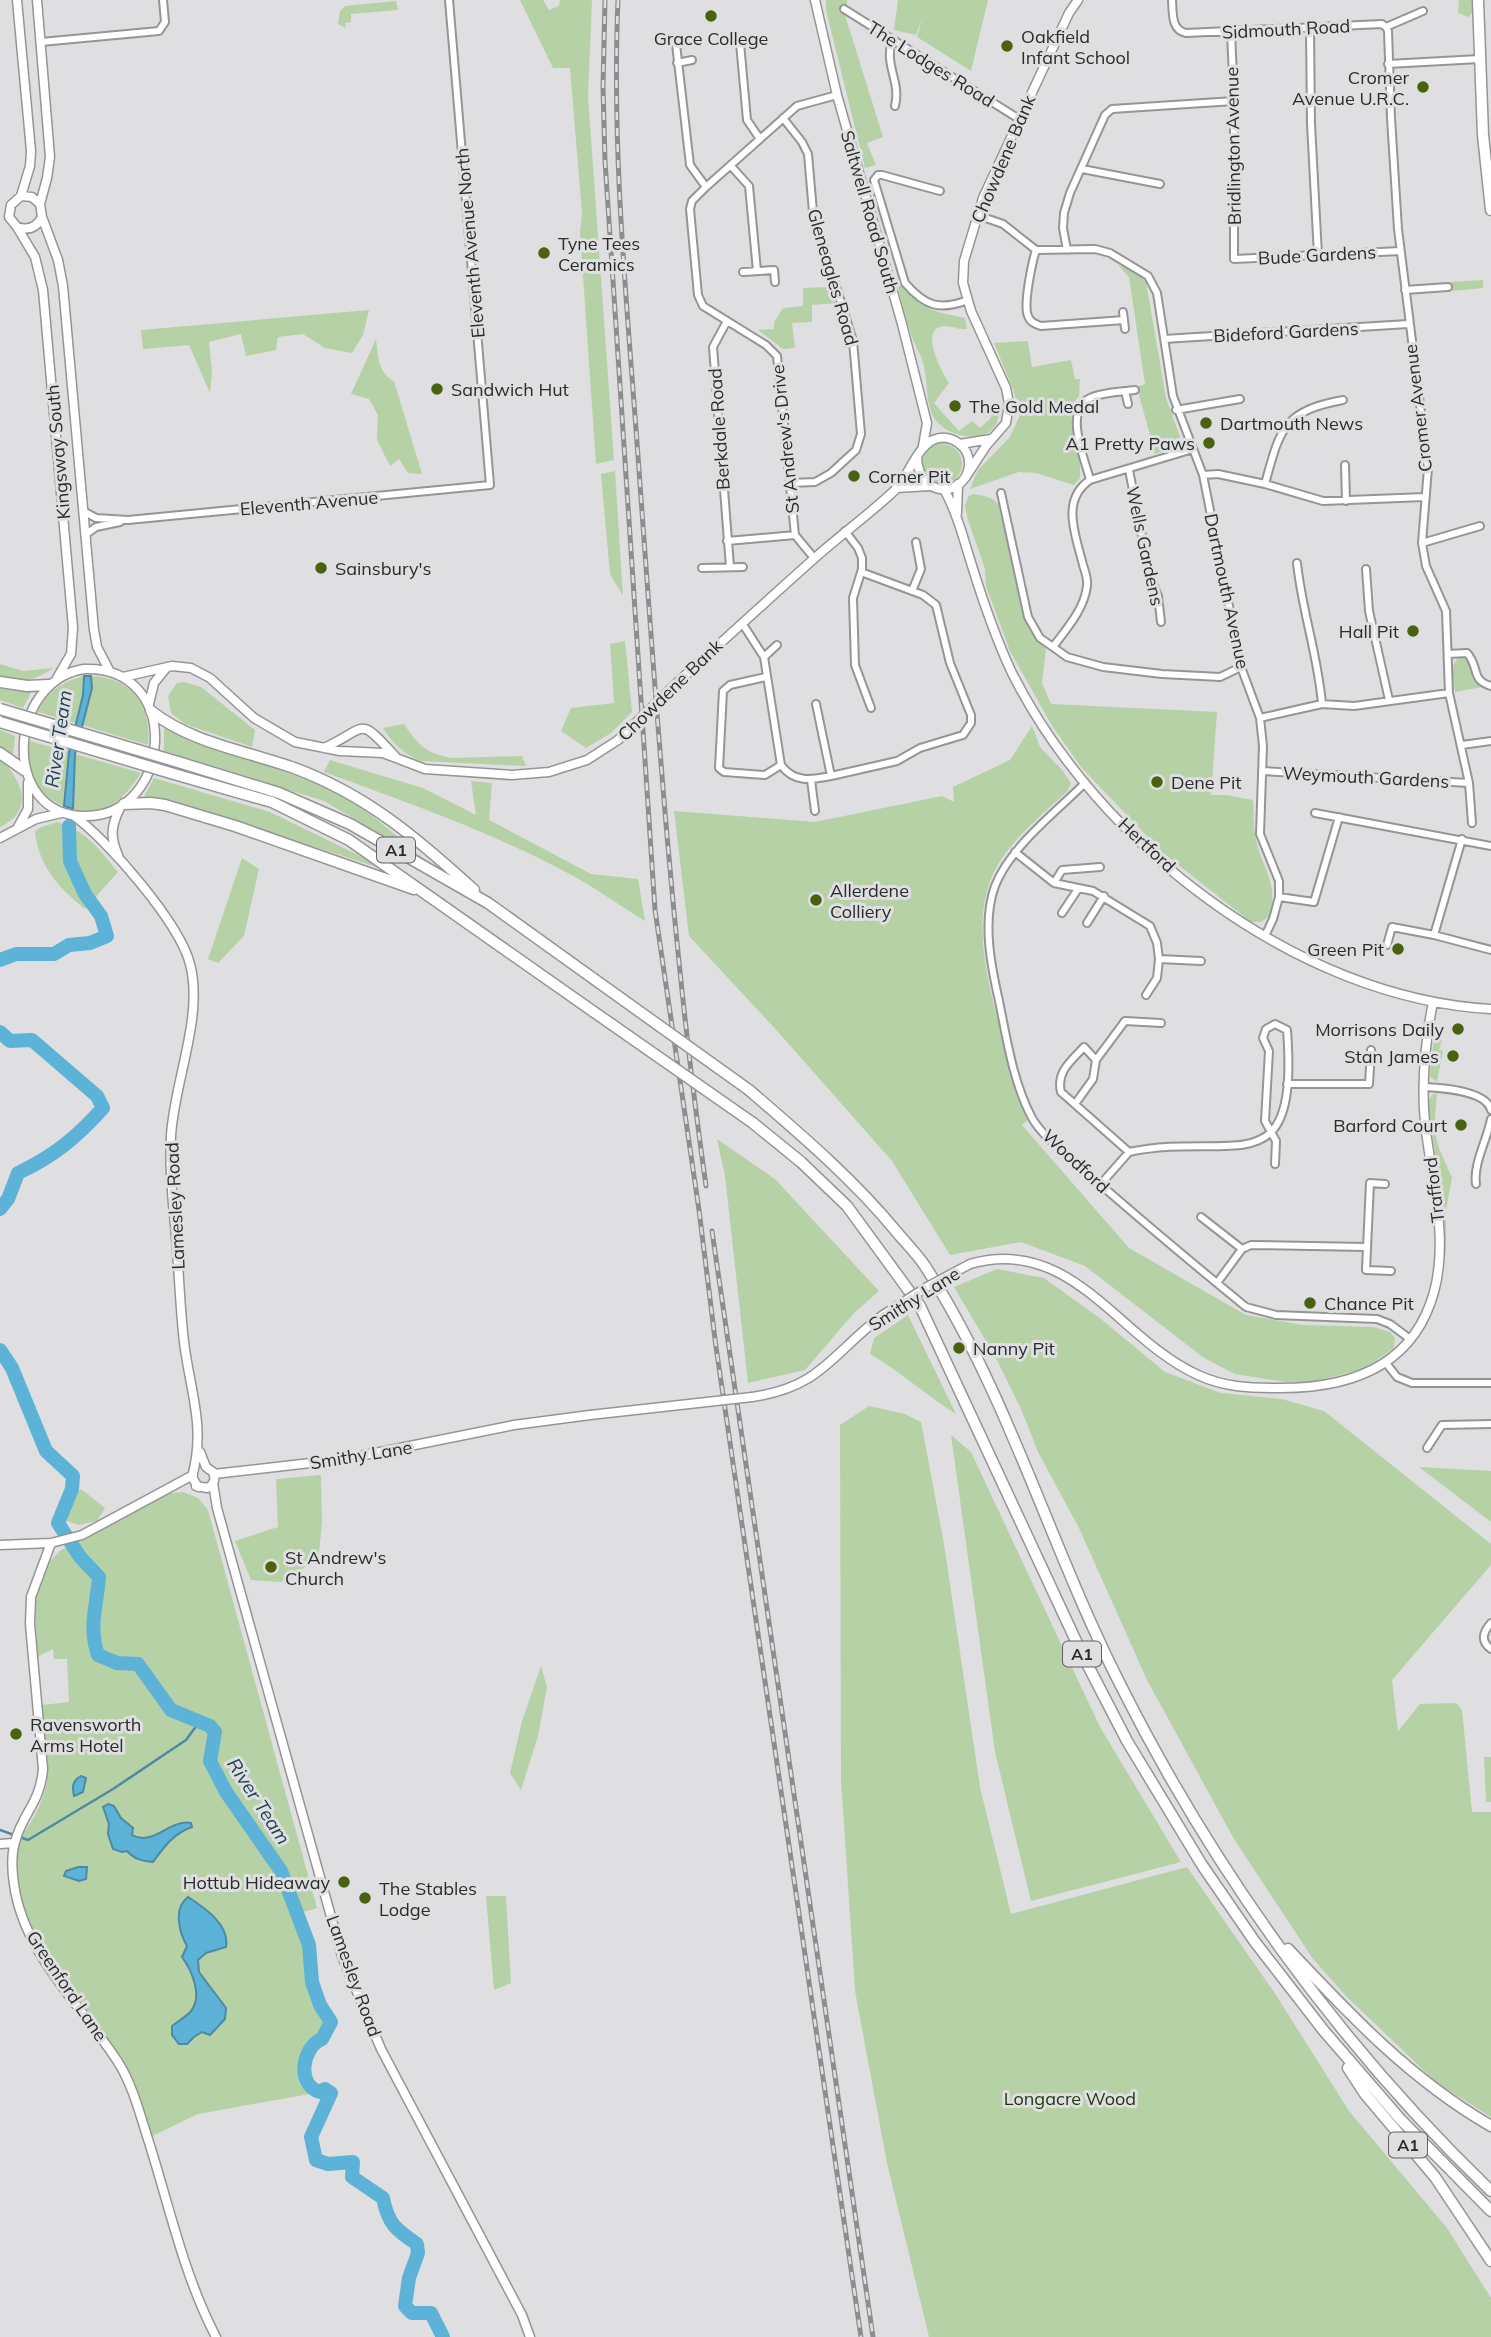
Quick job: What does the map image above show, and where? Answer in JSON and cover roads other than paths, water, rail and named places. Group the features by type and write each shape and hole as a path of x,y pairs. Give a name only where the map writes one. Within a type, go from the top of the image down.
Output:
{"main road":[{"path":"1478,0 1479,59 1491,210"},
{"path":"0,682 27,687 53,682"},
{"path":"150,708 164,721 183,731 297,769 373,806 417,838 488,903"},
{"name":"A1","path":"0,709 279,793 350,824 488,903 749,1090 814,1146 866,1196 923,1264 953,1316 991,1391 1075,1588 1119,1683 1184,1802 1259,1918 1334,2019 1412,2110 1491,2191"},
{"name":"A1","path":"0,722 272,803 349,841 428,893 753,1123 801,1162 847,1206 920,1306 1061,1611 1127,1741 1202,1865 1255,1942 1324,2031 1401,2120 1491,2211"},
{"path":"0,753 24,771"},
{"path":"122,805 146,802 165,805 235,826 428,893"},
{"name":"A1","path":"1259,1918 1390,2054 1440,2094 1491,2126"},
{"name":"A1","path":"1324,2031 1365,2094 1435,2177 1491,2261"}],"street":[{"path":"0,208 11,205 20,196 30,166 31,151 17,0"},
{"name":"Kingsway South","path":"37,0 50,163 40,204 41,217 55,250 63,286 96,641 109,670"},
{"path":"41,42 157,32 163,28 163,0"},
{"name":"Eleventh Avenue North","path":"449,0 490,485"},
{"name":"Saltwell Road South","path":"815,0 837,95 927,423 923,446"},
{"name":"Chowdene Bank","path":"962,481 1006,423 1009,403 1006,388 968,300 963,283 964,261 977,215 1019,119 1069,13 1078,0"},
{"name":"Sidmouth Road","path":"1172,0 1175,26 1179,32 1310,29 1382,24 1386,27 1423,11"},
{"name":"The Lodges Road","path":"844,9 1019,119"},
{"name":"Cromer Avenue","path":"1386,27 1400,251 1427,468 1422,543 1426,566 1446,611 1449,694 1469,783 1472,822"},
{"path":"1310,29 1311,124 1318,255"},
{"name":"Bridlington Avenue","path":"1231,32 1234,259"},
{"path":"892,39 888,54 898,93 895,106"},
{"path":"740,43 747,120 760,139"},
{"path":"676,44 690,165 706,187"},
{"path":"1388,64 1479,59"},
{"path":"677,63 692,60"},
{"name":"St Andrew's Drive","path":"814,558 795,535 777,356 766,345 703,306 698,295 690,209 692,201 706,187 797,106 837,95"},
{"path":"1068,250 1063,228 1064,213 1070,193 1105,115 1112,109 1234,101"},
{"name":"Gleneagles Road","path":"783,118 808,154 813,212 853,341 861,433 856,450 831,473 815,482 790,483"},
{"path":"731,166 749,186 757,271"},
{"path":"1082,170 1160,184"},
{"path":"940,191 882,175 878,175 874,180 905,283 916,296 934,305 952,306 968,300"},
{"path":"20,196 32,197 40,204"},
{"name":"Kingsway South","path":"11,205 14,224 35,257 43,290 73,628 71,654 53,682"},
{"path":"977,215 1003,224 1036,250 1030,270 1027,314 1032,322 1041,326 1124,320"},
{"path":"0,217 26,229 34,227 41,217"},
{"name":"Dartmouth Avenue","path":"1036,250 1095,249 1110,253 1148,276 1157,293 1176,410 1203,475 1241,667 1260,718 1263,771 1260,834 1279,881 1279,897"},
{"name":"Bude Gardens","path":"1234,259 1400,251"},
{"path":"743,272 774,270 775,282"},
{"path":"1405,290 1448,287"},
{"path":"1123,312 1125,329"},
{"name":"Berkdale Road","path":"727,321 713,347 730,567"},
{"name":"Bideford Gardens","path":"1164,339 1408,324"},
{"path":"1090,480 1075,422 1079,409 1089,398 1135,390"},
{"path":"1125,391 1128,404"},
{"path":"1176,410 1240,399"},
{"path":"1265,484 1275,447 1287,423 1304,410 1343,400"},
{"name":"Saltwell Road South","path":"927,423 939,438"},
{"path":"896,488 930,486 944,489 962,481 969,466 968,456 960,443 953,439 939,438 923,446 918,457 918,470 930,486"},
{"path":"960,443 992,439"},
{"path":"1053,647 1080,609 1088,584 1074,527 1073,500 1080,487 1090,480 1193,449"},
{"name":"Chowdene Bank","path":"375,735 397,758 409,765 433,770 536,774 579,764 598,755 618,740 814,558 896,488 918,457"},
{"path":"1345,465 1346,501"},
{"name":"Wells Gardens","path":"1129,470 1150,577 1158,596 1161,622"},
{"path":"1203,475 1217,474 1265,484 1322,501 1425,497"},
{"name":"Hertford","path":"957,514 962,481"},
{"name":"Eleventh Avenue","path":"85,535 96,527 128,520 490,485"},
{"name":"Hertford","path":"944,489 957,514 989,619 1011,671 1039,721 1085,783 1142,843 1188,883 1265,936 1345,976 1433,1002 1491,1009"},
{"path":"1001,492 1028,617 1040,638 1068,657 1103,667 1220,677 1241,667"},
{"name":"Eleventh Avenue","path":"83,510 96,519 128,520"},
{"path":"1422,543 1480,526"},
{"path":"845,531 861,553 861,572 853,598 855,665 871,708"},
{"path":"727,541 795,535"},
{"path":"912,591 922,569 916,542"},
{"path":"1297,563 1300,593 1319,669 1322,704"},
{"path":"702,568 743,567"},
{"path":"1366,569 1369,611 1390,700"},
{"path":"742,623 764,657 781,765 792,776 811,780 897,761 920,748 963,735 970,727 971,715 950,663 938,609 930,599 861,572"},
{"path":"764,657 777,645"},
{"path":"1448,654 1467,653 1472,659 1475,676 1482,684 1491,686"},
{"name":"Chowdene Bank","path":"167,667 177,665 198,671 218,685 243,709 295,742 397,758"},
{"path":"123,677 167,667"},
{"path":"150,708 137,688 109,670 84,669 53,682 36,702 26,726 22,750 28,781 47,804 74,816 100,815 122,805 141,786 152,761 155,733 150,708 154,682 167,667"},
{"path":"766,677 730,685 723,691 719,768 724,772 765,775 781,765"},
{"path":"1260,718 1322,704 1353,706 1449,694"},
{"path":"816,705 831,776"},
{"path":"324,748 362,727 375,735 375,743 364,752 352,746 351,734"},
{"path":"1462,745 1491,741"},
{"name":"Weymouth Gardens","path":"1263,771 1469,783"},
{"path":"811,780 815,811"},
{"path":"17,830 28,809 28,781"},
{"name":"Woodford","path":"1085,783 1015,852 995,885 989,920 992,969 1011,1058 1020,1090 1034,1120 1100,1185 1246,1307 1276,1314 1377,1319 1390,1324 1410,1339"},
{"name":"Lamesley Road","path":"122,805 111,834 122,864"},
{"path":"0,838 41,817 64,813"},
{"path":"1315,813 1491,846"},
{"name":"Lamesley Road","path":"74,816 91,828 177,933 187,954 194,984 192,1017 173,1116 171,1154 183,1327 198,1412 199,1445 194,1473"},
{"path":"1265,936 1279,897 1314,902 1339,817"},
{"path":"1434,935 1462,839"},
{"path":"1015,852 1054,883 1093,891 1150,926 1157,943 1159,959 1157,978 1146,995"},
{"path":"1054,883 1062,870 1100,867"},
{"path":"1062,913 1078,889"},
{"path":"1087,923 1104,896"},
{"path":"1387,945 1392,927 1491,950"},
{"path":"1159,959 1201,961"},
{"name":"Trafford","path":"1386,1363 1410,1339 1430,1303 1439,1260 1439,1218 1425,1123 1423,1087 1424,1049 1433,1002"},
{"path":"1075,1104 1093,1079 1096,1060 1125,1021 1161,1023"},
{"path":"1100,1185 1129,1152 1168,1147 1228,1148 1259,1142 1271,1133 1285,1111 1287,1084 1287,1030 1275,1024 1266,1030 1263,1038 1269,1051 1265,1121 1271,1133 1276,1141 1275,1164"},
{"path":"1096,1060 1084,1047 1062,1072 1059,1082 1061,1092 1129,1152"},
{"path":"1287,1084 1369,1084 1371,1050"},
{"path":"1423,1087 1445,1088 1482,1098 1490,1105 1491,1110"},
{"path":"1476,1184 1474,1170 1487,1138 1491,1119"},
{"path":"1385,1184 1370,1183 1366,1270 1391,1271"},
{"path":"1201,1217 1242,1249"},
{"path":"1217,1283 1242,1249 1251,1245 1366,1247"},
{"name":"Smithy Lane","path":"214,1479 345,1459 514,1425 778,1392 826,1368 883,1315 927,1287 971,1264 991,1259 1012,1258 1050,1267 1082,1287 1175,1363 1220,1384 1246,1388 1313,1388 1346,1381 1386,1363"},
{"path":"1386,1363 1397,1377 1412,1383 1491,1383"},
{"path":"1427,1448 1442,1425 1491,1424"},
{"name":"Lamesley Road","path":"199,1445 206,1466"},
{"path":"0,1545 54,1542 82,1535 206,1466 214,1479 209,1487 200,1488 185,1484 172,1487"},
{"path":"194,1473 193,1482 200,1488"},
{"name":"Lamesley Road","path":"214,1479 217,1508 342,1956 381,2049 522,2315 530,2337"},
{"name":"Lamesley Road","path":"200,1488 217,1508"},
{"name":"Greenford Lane","path":"54,1542 31,1597 30,1624 43,1769 41,1787 14,1843 14,1888 38,1951 119,2064 133,2093 162,2180 175,2234 196,2293 216,2337"},
{"path":"1491,1623 1485,1629 1483,1637 1485,1645 1491,1649"},
{"path":"0,1844 14,1843"}],"water":[{"path":"84,676 91,676 92,688 75,754 73,809 64,806 69,752 83,695"},
{"path":"81,1776 86,1778 83,1792 74,1796 73,1784"},
{"path":"108,1804 114,1806 121,1818 133,1828 132,1835 140,1838 147,1838 183,1823 191,1823 192,1827 175,1837 153,1862 142,1860 127,1851 113,1849 103,1807"},
{"path":"87,1867 86,1879 79,1881 64,1876 66,1871"},
{"path":"188,1897 215,1918 224,1931 226,1947 206,1953 198,1960 199,1972 226,2008 225,2019 210,2035 202,2032 187,2044 179,2044 172,2035 172,2026 191,2011 196,1998 192,1976 182,1957 187,1946 179,1920 180,1907"}],"waterway":[{"name":"River Team","path":"0,960 16,954 54,954 69,945 90,943 107,936 101,916 85,894 70,861 69,826"},
{"name":"River Team","path":"0,1032 10,1041 32,1040 97,1096 103,1108 64,1145 18,1173 8,1199 0,1209"},
{"name":"River Team","path":"0,1350 12,1368 46,1451 73,1476 72,1489 58,1523 80,1557 99,1577 93,1625 98,1655 117,1663 138,1664 171,1710 210,1726 215,1732 210,1761 226,1792 281,1871 309,1945 312,1982 320,2005 331,2022 322,2039 310,2050 305,2066 307,2082 312,2088 320,2092 325,2089 331,2093 311,2137 316,2160 328,2164 353,2162 352,2177 383,2198 387,2214 394,2225 417,2244 418,2253 409,2278 405,2306 412,2313 431,2313 443,2337"},
{"path":"0,1830 28,1840 113,1789 186,1740 200,1721"}],"railway":[{"path":"605,0 605,161 655,910 861,2337"},
{"path":"618,0 617,121 626,303 667,835 684,1011 706,1186"},
{"path":"712,1231 873,2337"}],"place":[{"name":"Grace College","path":"711,16"},
{"name":"Oakfield Infant School","path":"1007,46"},
{"name":"Cromer Avenue U.R.C.","path":"1423,87"},
{"name":"Tyne Tees Ceramics","path":"544,253"},
{"name":"Sandwich Hut","path":"437,389"},
{"name":"The Gold Medal","path":"955,406"},
{"name":"Dartmouth News","path":"1206,423"},
{"name":"A1 Pretty Paws","path":"1209,443"},
{"name":"Corner Pit","path":"854,476"},
{"name":"Sainsbury's","path":"321,568"},
{"name":"Hall Pit","path":"1413,631"},
{"name":"Dene Pit","path":"1157,782"},
{"name":"Allerdene Colliery","path":"816,900"},
{"name":"Green Pit","path":"1398,949"},
{"name":"Morrisons Daily","path":"1458,1029"},
{"name":"Stan James","path":"1453,1056"},
{"name":"Barford Court","path":"1461,1125"},
{"name":"Chance Pit","path":"1310,1303"},
{"name":"Nanny Pit","path":"959,1348"},
{"name":"St Andrew's Church","path":"271,1567"},
{"name":"Ravensworth Arms Hotel","path":"16,1734"},
{"name":"Hottub Hideaway","path":"344,1882"},
{"name":"The Stables Lodge","path":"365,1898"}],"park label":[{"name":"Longacre Wood","path":"1070,2098"}]}
